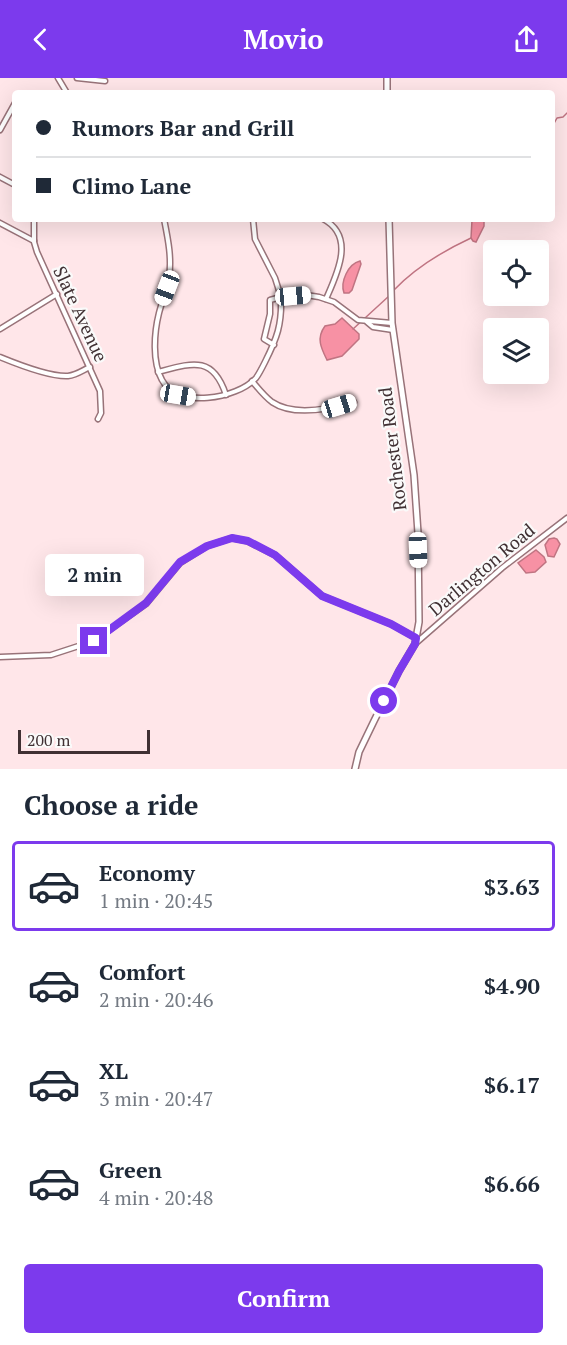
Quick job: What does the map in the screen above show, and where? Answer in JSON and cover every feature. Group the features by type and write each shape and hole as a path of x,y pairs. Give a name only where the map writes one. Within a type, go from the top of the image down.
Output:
{"street":[{"path":"77,78 105,81"},
{"path":"0,130 12,108"},
{"name":"Slate Avenue","path":"34,222 34,242 100,391 101,413 98,419"},
{"path":"164,222 170,264 167,288 157,326 156,365 166,387 178,395 194,398 235,393 257,377 274,345 280,326 281,297 275,278 255,239 253,222"},
{"path":"326,299 341,259 342,248 338,233 329,222"},
{"name":"Rochester Road","path":"355,769 359,752 416,641 419,587 414,475 392,326 389,222"},
{"path":"0,223 34,242"},
{"path":"0,329 57,294"},
{"path":"274,345 264,339 270,314 270,300 281,297 306,295 326,299 334,302 358,320 392,326"},
{"path":"0,357 21,366 63,376 76,374 90,367"},
{"path":"158,372 190,363 201,364 216,374 226,395"},
{"path":"252,381 273,402 284,408 317,409 354,402"},
{"name":"Darlington Road","path":"416,641 502,568 567,518"},
{"path":"0,657 51,655 94,641 146,603 180,562 207,546 232,538 248,541 275,555 322,596 391,624 416,641"}],"shaded area":[{"path":"472,222 484,222 476,242 471,238"},
{"path":"360,261 352,290 344,293 343,284 346,274"},
{"path":"342,318 359,334 359,339 342,356 327,360 321,347 322,330 325,326 335,324"},
{"path":"554,538 560,544 554,557 548,556 545,545 549,539"},
{"path":"536,550 546,562 535,572 526,573 518,563"}],"waterway":[{"path":"555,122 567,113"},
{"path":"394,290 430,260 471,238"},
{"path":"353,329 389,296"}],"route":[{"path":"94,641 146,603 180,562 218,541 241,539 275,555 322,596 391,624 416,638 415,644 384,701"}]}
